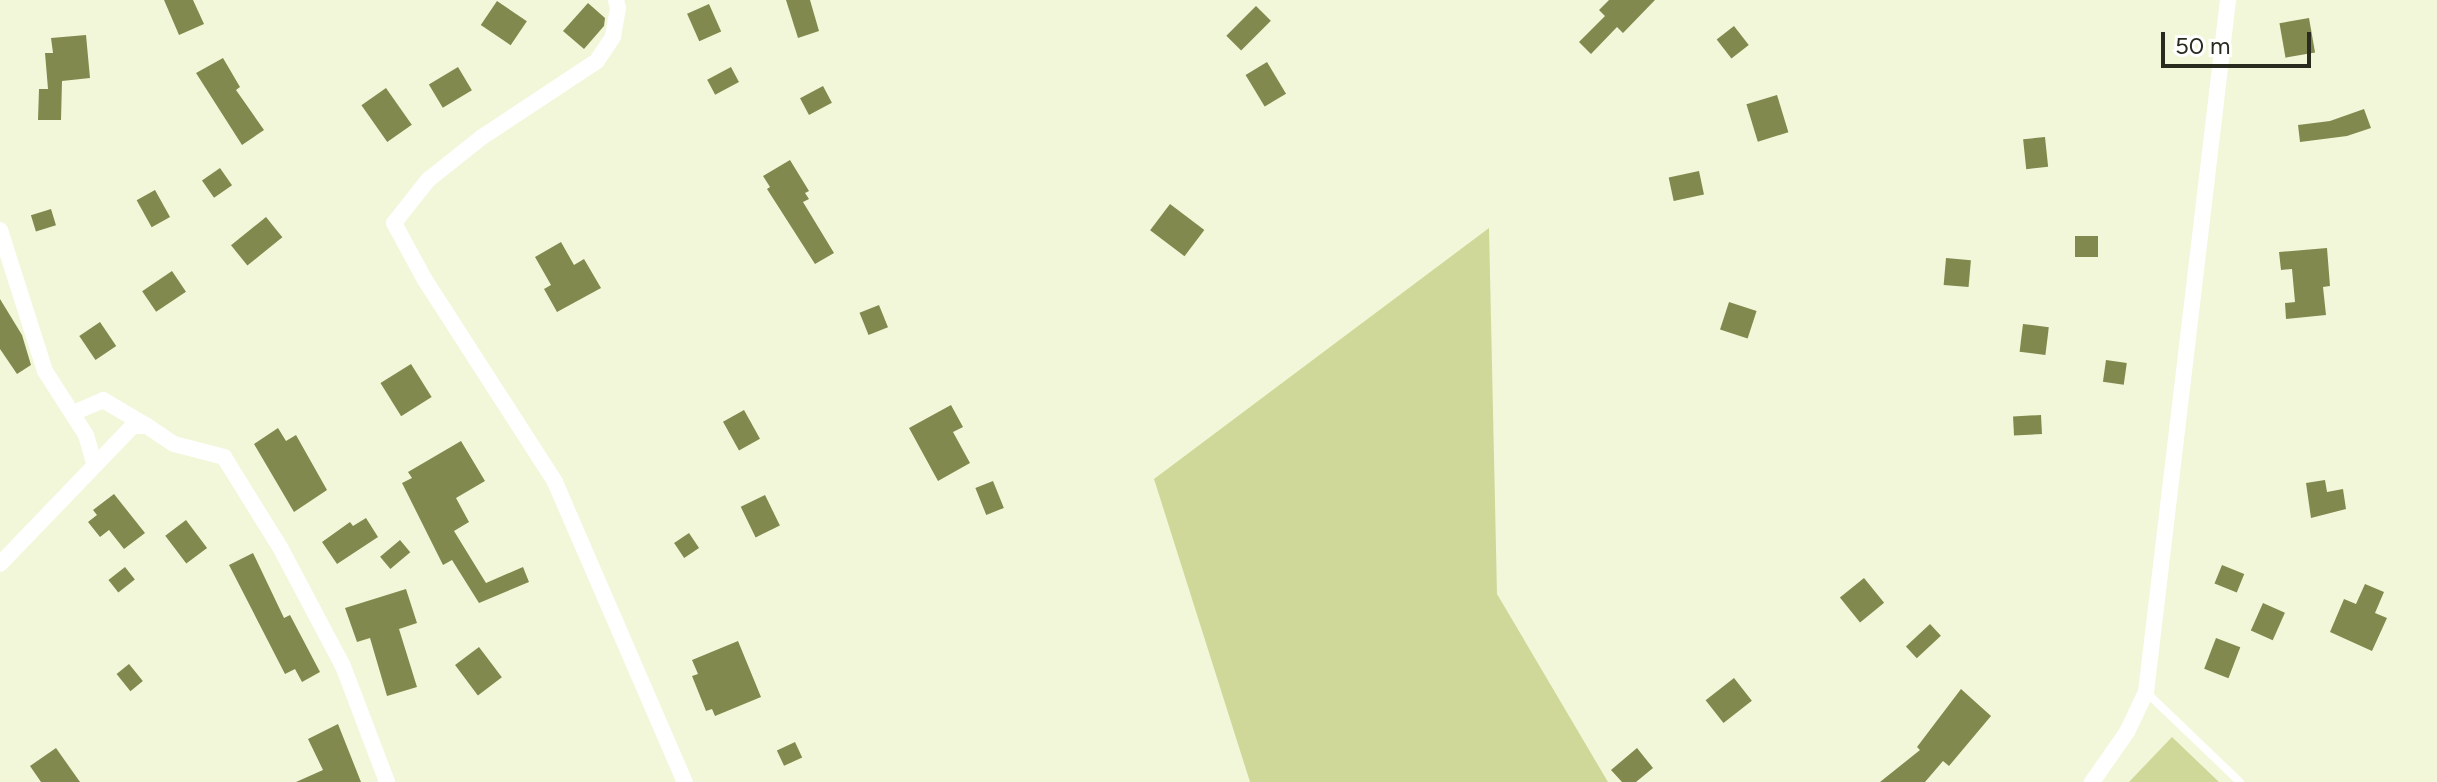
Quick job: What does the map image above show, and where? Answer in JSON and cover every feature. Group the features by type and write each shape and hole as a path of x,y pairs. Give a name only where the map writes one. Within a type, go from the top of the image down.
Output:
{"street":[{"path":"616,0 613,37 597,61 482,137 428,180 394,223 425,280 555,482 685,782"},
{"path":"2092,782 2127,732 2146,692 2228,0"},
{"path":"0,230 45,371 86,435 94,463"},
{"path":"73,413 103,400 174,444 224,457 242,483 343,666 387,782"},
{"path":"0,564 94,463 133,426 147,426"}],"lane":[{"path":"2146,692 2240,782"}],"green space":[{"path":"1489,228 1497,594 1608,782 1250,782 1154,479"},
{"path":"2172,737 2219,782 2129,782"}],"building":[{"path":"164,0 193,0 204,24 179,35"},
{"path":"786,0 810,0 819,31 798,38"},
{"path":"1609,0 1655,0 1623,33 1617,27 1591,54 1579,42 1605,16 1599,10"},
{"path":"497,1 527,21 511,45 481,25"},
{"path":"588,3 605,18 604,26 584,49 563,31"},
{"path":"709,4 721,31 699,41 687,14"},
{"path":"1256,6 1271,21 1241,51 1226,36"},
{"path":"2309,18 2315,52 2286,58 2279,23"},
{"path":"1734,26 1749,45 1731,58 1717,40"},
{"path":"86,35 90,78 62,81 61,120 38,120 39,89 48,89 45,53 53,53 51,38"},
{"path":"223,58 240,87 236,90 264,130 242,145 196,73"},
{"path":"1267,62 1286,94 1265,107 1246,75"},
{"path":"458,67 472,90 443,108 429,85"},
{"path":"731,67 739,82 715,95 707,80"},
{"path":"823,86 832,103 809,115 800,98"},
{"path":"386,88 412,125 387,142 361,105"},
{"path":"1777,95 1788,132 1758,142 1746,104"},
{"path":"2364,109 2371,128 2347,136 2300,142 2298,125 2330,121"},
{"path":"2045,137 2048,167 2026,169 2023,139"},
{"path":"790,160 809,191 805,193 809,199 803,202 834,253 815,264 767,189 770,187 763,176"},
{"path":"220,168 232,185 214,198 202,181"},
{"path":"1699,171 1704,194 1674,201 1669,177"},
{"path":"155,190 170,217 152,227 137,200"},
{"path":"1170,204 1204,230 1184,256 1150,230"},
{"path":"51,209 56,225 36,231 31,215"},
{"path":"266,217 282,237 247,266 231,245"},
{"path":"2075,236 2098,236 2098,257 2075,257"},
{"path":"561,242 574,265 584,259 601,288 557,312 544,289 551,285 535,257"},
{"path":"2327,248 2330,286 2323,287 2326,315 2286,319 2285,303 2295,302 2292,269 2281,270 2279,252"},
{"path":"1946,258 1971,260 1969,287 1944,285"},
{"path":"172,271 186,292 156,312 142,291"},
{"path":"0,299 22,335 31,365 17,374 0,349"},
{"path":"1729,302 1757,311 1748,339 1720,330"},
{"path":"879,305 888,327 869,335 860,313"},
{"path":"100,322 116,346 95,360 79,336"},
{"path":"2023,324 2049,327 2045,355 2020,352"},
{"path":"2106,360 2127,363 2124,385 2103,382"},
{"path":"411,364 432,397 401,416 380,383"},
{"path":"951,405 963,427 953,432 970,463 938,481 909,428"},
{"path":"744,410 760,439 739,450 723,422"},
{"path":"2041,415 2042,434 2014,435 2013,416"},
{"path":"278,428 286,441 296,435 327,490 294,512 254,444"},
{"path":"461,441 485,481 456,498 469,522 454,531 486,583 523,567 529,582 479,603 452,560 443,565 402,483 412,478 408,472"},
{"path":"2325,480 2327,492 2343,489 2346,509 2311,518 2306,483"},
{"path":"993,481 1004,508 986,515 975,488"},
{"path":"114,494 145,533 124,549 109,530 100,537 88,522 97,515 93,510"},
{"path":"765,495 780,526 756,537 741,507"},
{"path":"366,518 378,537 337,564 322,542 350,522 353,526"},
{"path":"186,520 207,548 186,564 165,536"},
{"path":"689,533 699,548 684,558 674,543"},
{"path":"400,540 410,552 390,569 380,557"},
{"path":"253,553 284,618 290,615 320,672 302,682 295,669 285,674 229,565"},
{"path":"2222,565 2244,574 2237,593 2215,584"},
{"path":"125,567 135,580 118,593 108,580"},
{"path":"1864,578 1884,603 1860,622 1840,598"},
{"path":"2365,584 2384,592 2375,613 2387,618 2372,651 2330,632 2344,599 2356,604"},
{"path":"406,589 417,623 399,629 417,687 387,696 370,638 357,642 345,608"},
{"path":"2263,603 2285,613 2273,640 2251,630"},
{"path":"1930,624 1941,636 1917,658 1906,647"},
{"path":"2216,638 2240,647 2228,678 2204,669"},
{"path":"738,641 761,697 715,716 712,709 706,711 692,676 698,674 692,660"},
{"path":"479,647 502,677 478,695 455,665"},
{"path":"129,664 143,681 130,691 117,674"},
{"path":"1734,678 1752,701 1723,723 1706,700"},
{"path":"1961,689 1991,716 1949,766 1943,761 1925,782 1880,782 1920,750 1917,747"},
{"path":"338,724 361,782 296,782 323,770 308,739"},
{"path":"795,742 802,757 784,766 777,750"},
{"path":"56,748 80,782 41,782 30,766"},
{"path":"1637,748 1653,768 1636,782 1622,782 1611,770"}]}
